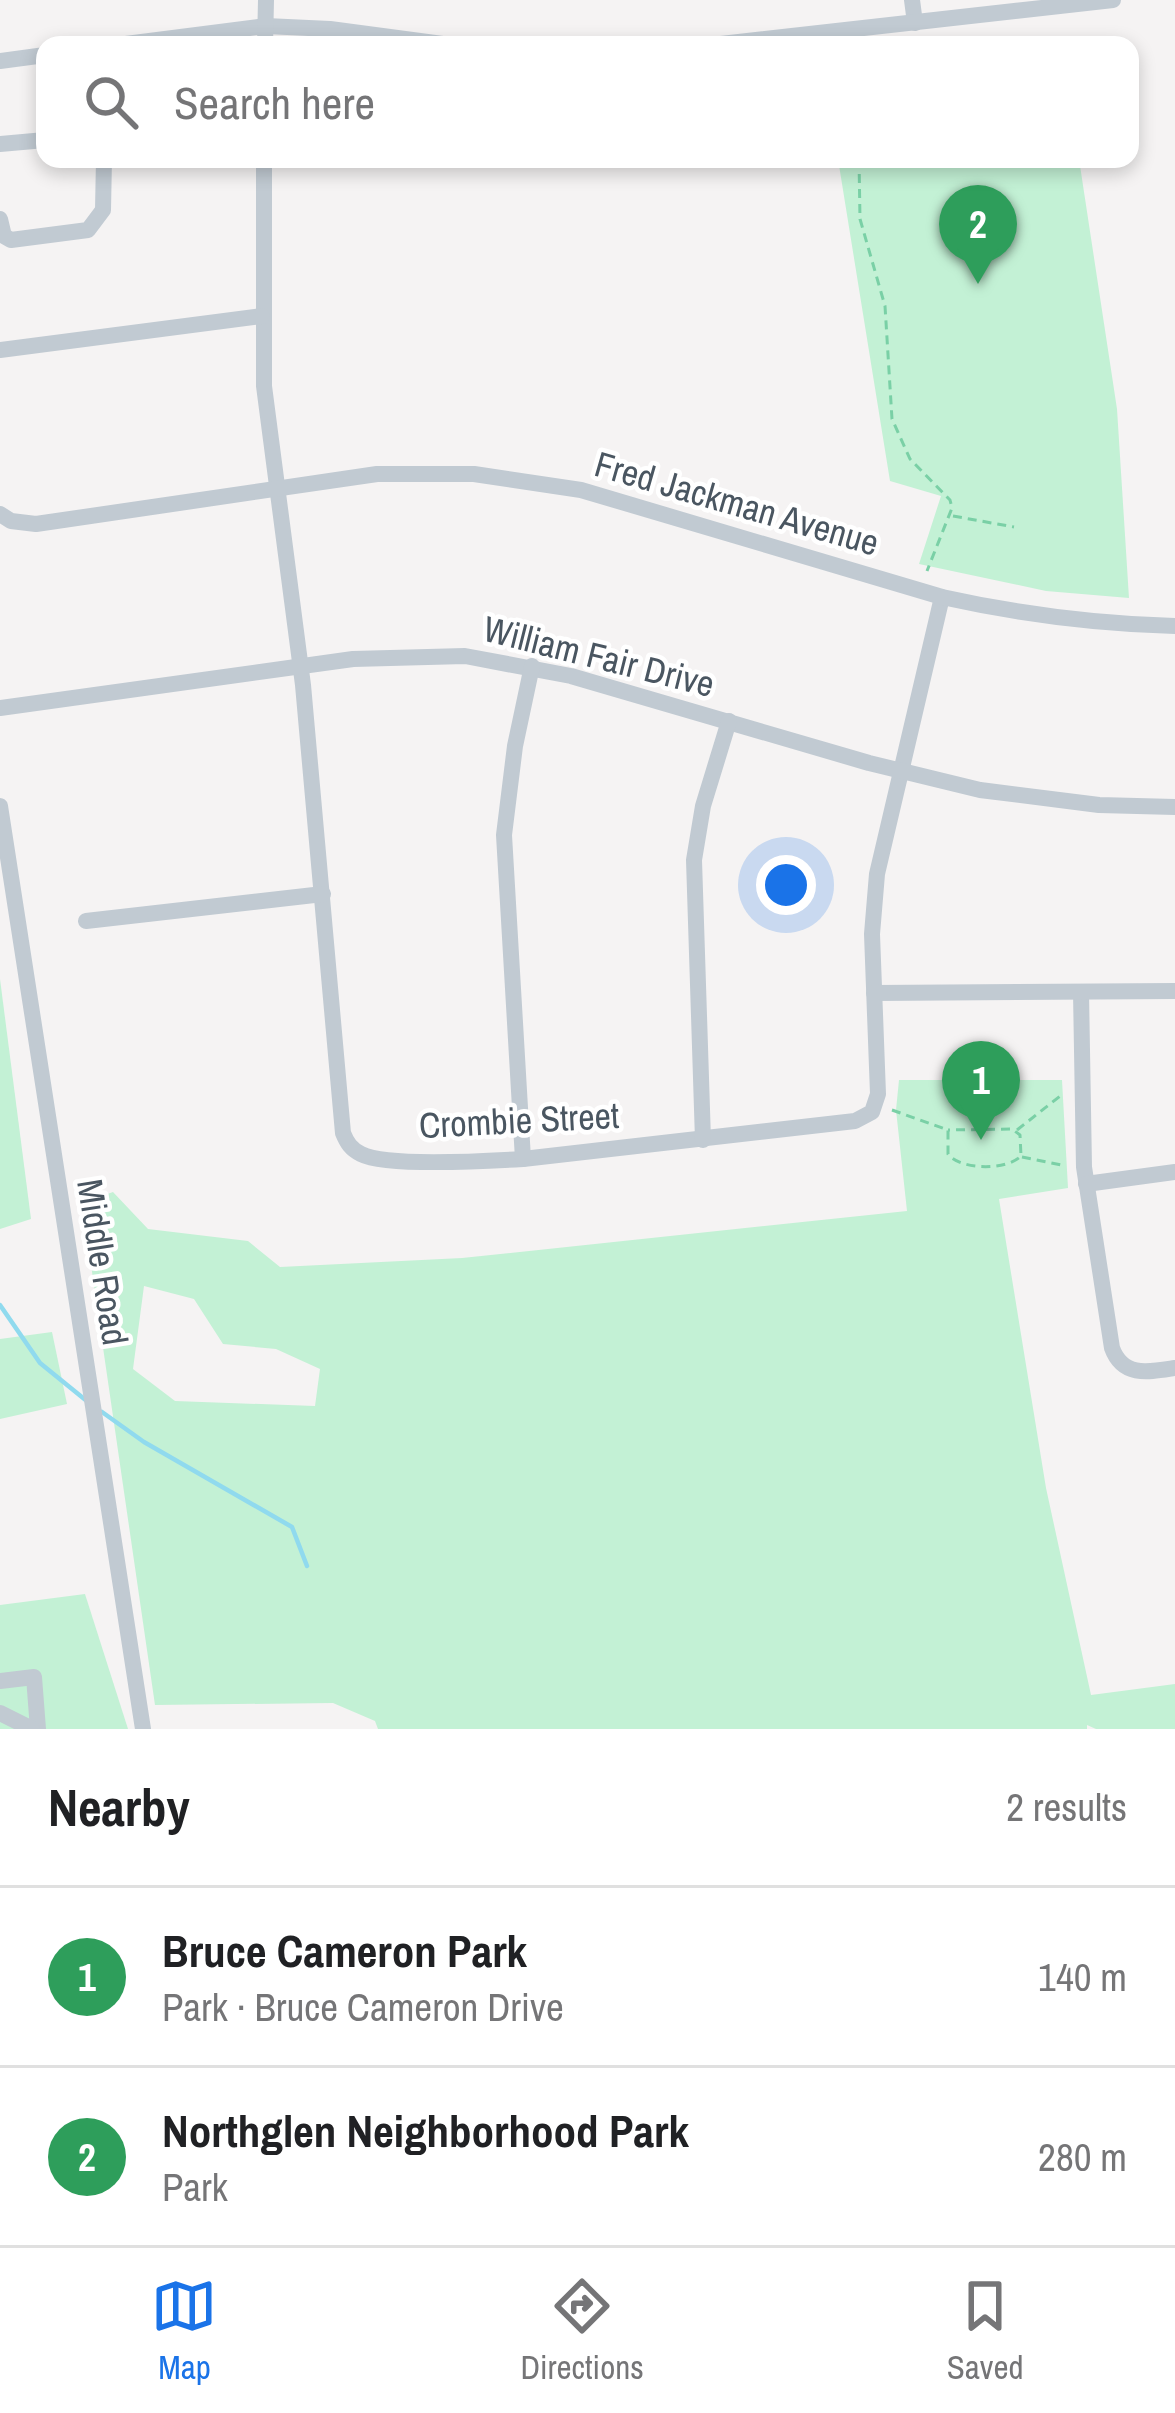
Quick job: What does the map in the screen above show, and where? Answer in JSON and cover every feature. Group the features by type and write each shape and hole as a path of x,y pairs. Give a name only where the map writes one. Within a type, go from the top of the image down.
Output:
{"street":[{"path":"266,0 265,36 330,29 382,36"},
{"path":"911,0 915,23"},
{"path":"795,36 1113,0"},
{"path":"0,61 36,56"},
{"path":"0,144 36,141"},
{"path":"0,219 4,236 11,240 88,230 103,210 104,168"},
{"name":"Crombie Street","path":"264,168 264,386 301,666 346,1142 364,1156 523,1160 866,1117 878,1094 873,905 899,771 942,597"},
{"path":"0,350 262,316"},
{"name":"Fred Jackman Avenue","path":"0,514 11,521 36,524 377,474 474,474 528,480 624,502 942,597 1059,619 1175,626"},
{"name":"William Fair Drive","path":"0,708 301,666 408,655 465,656 532,666 980,790 1043,800 1175,807"},
{"path":"523,1160 504,835 515,746 532,666"},
{"path":"703,1140 694,860 703,806 729,722"},
{"name":"Middle Road","path":"0,806 143,1729"},
{"path":"86,921 323,894"},
{"path":"874,993 1175,991"},
{"path":"1082,992 1086,1184 1115,1357 1136,1372 1175,1368"},
{"path":"1086,1184 1175,1172"},
{"path":"0,1681 34,1677 35,1729 0,1713"}],"path":[{"path":"860,168 860,219 885,306 892,419 910,459 950,500 951,516 927,572"},
{"path":"951,516 1014,526"},
{"path":"1016,1131 1064,1093"},
{"path":"892,1110 948,1130 1001,1126 1016,1131"},
{"path":"948,1130 948,1154 957,1163 1006,1166 1021,1156 1067,1166"},
{"path":"1016,1131 1021,1156"}],"green space":[{"path":"839,168 1080,168 1117,409 1129,598 1046,591 919,564 941,496 890,481"},
{"path":"0,979 31,1219 0,1229"},
{"path":"899,1080 1062,1080 1068,1188 999,1199 1046,1488 1091,1695 1175,1684 1175,1729 1087,1725 1087,1729 378,1729 375,1721 333,1703 155,1705 82,1203 113,1192 148,1229 248,1241 280,1267 462,1258 907,1211 896,1110","holes":["144,1286 194,1299 223,1344 276,1349 320,1369 315,1406 175,1401 133,1369"]},
{"path":"52,1332 67,1404 0,1419 0,1339"},
{"path":"85,1594 128,1729 0,1729 0,1605"}],"waterway":[{"path":"0,1305 40,1363 88,1402"},
{"path":"102,1412 144,1442 292,1527 307,1566"}],"place":[{"name":"Northglen Neighborhood Park","path":"978,284"},
{"name":"Bruce Cameron Park","path":"981,1140"}]}
